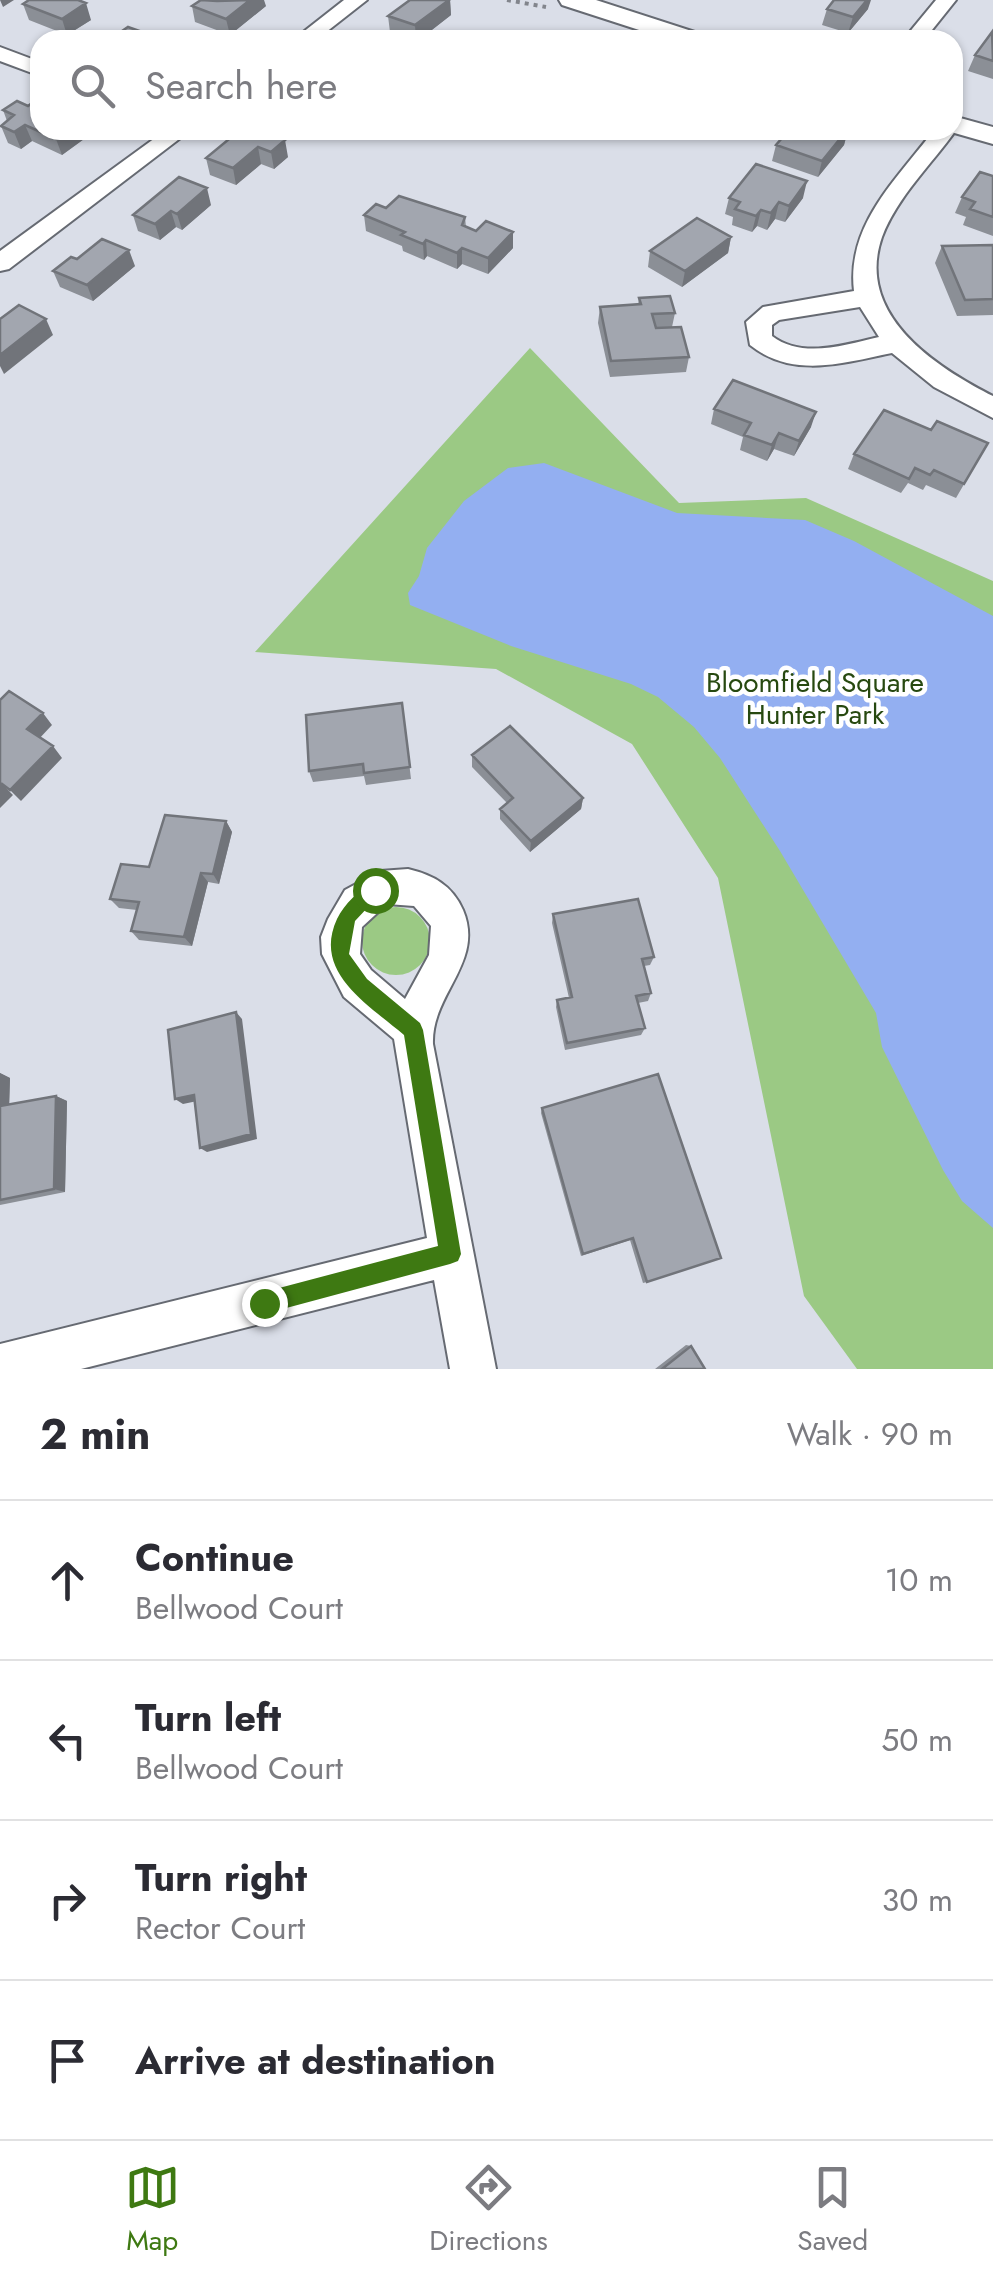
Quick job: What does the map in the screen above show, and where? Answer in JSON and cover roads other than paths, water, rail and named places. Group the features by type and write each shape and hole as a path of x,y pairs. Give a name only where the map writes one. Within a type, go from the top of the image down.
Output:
{"street":[{"path":"316,30 356,0"},
{"path":"921,30 946,0"},
{"path":"587,2 667,30"},
{"path":"0,54 30,66"},
{"path":"963,127 993,136"},
{"path":"0,262 166,140"},
{"path":"938,140 870,238 864,263 870,297 896,343 944,381 993,408"},
{"path":"870,297 772,313 759,322 759,339 774,351 799,358 896,343"},
{"path":"413,1030 473,1369"},
{"path":"0,1366 278,1300 450,1254"}],"water":[{"path":"544,463 677,513 805,520 854,541 993,616 993,1228 962,1201 943,1170 882,1047 876,1013 780,851 720,758 694,727 658,697 631,684 511,646 410,605 408,593 419,576 427,548 464,501 508,468"}],"park label":[{"name":"Bloomfield Square Hunter Park","path":"815,698"}]}
